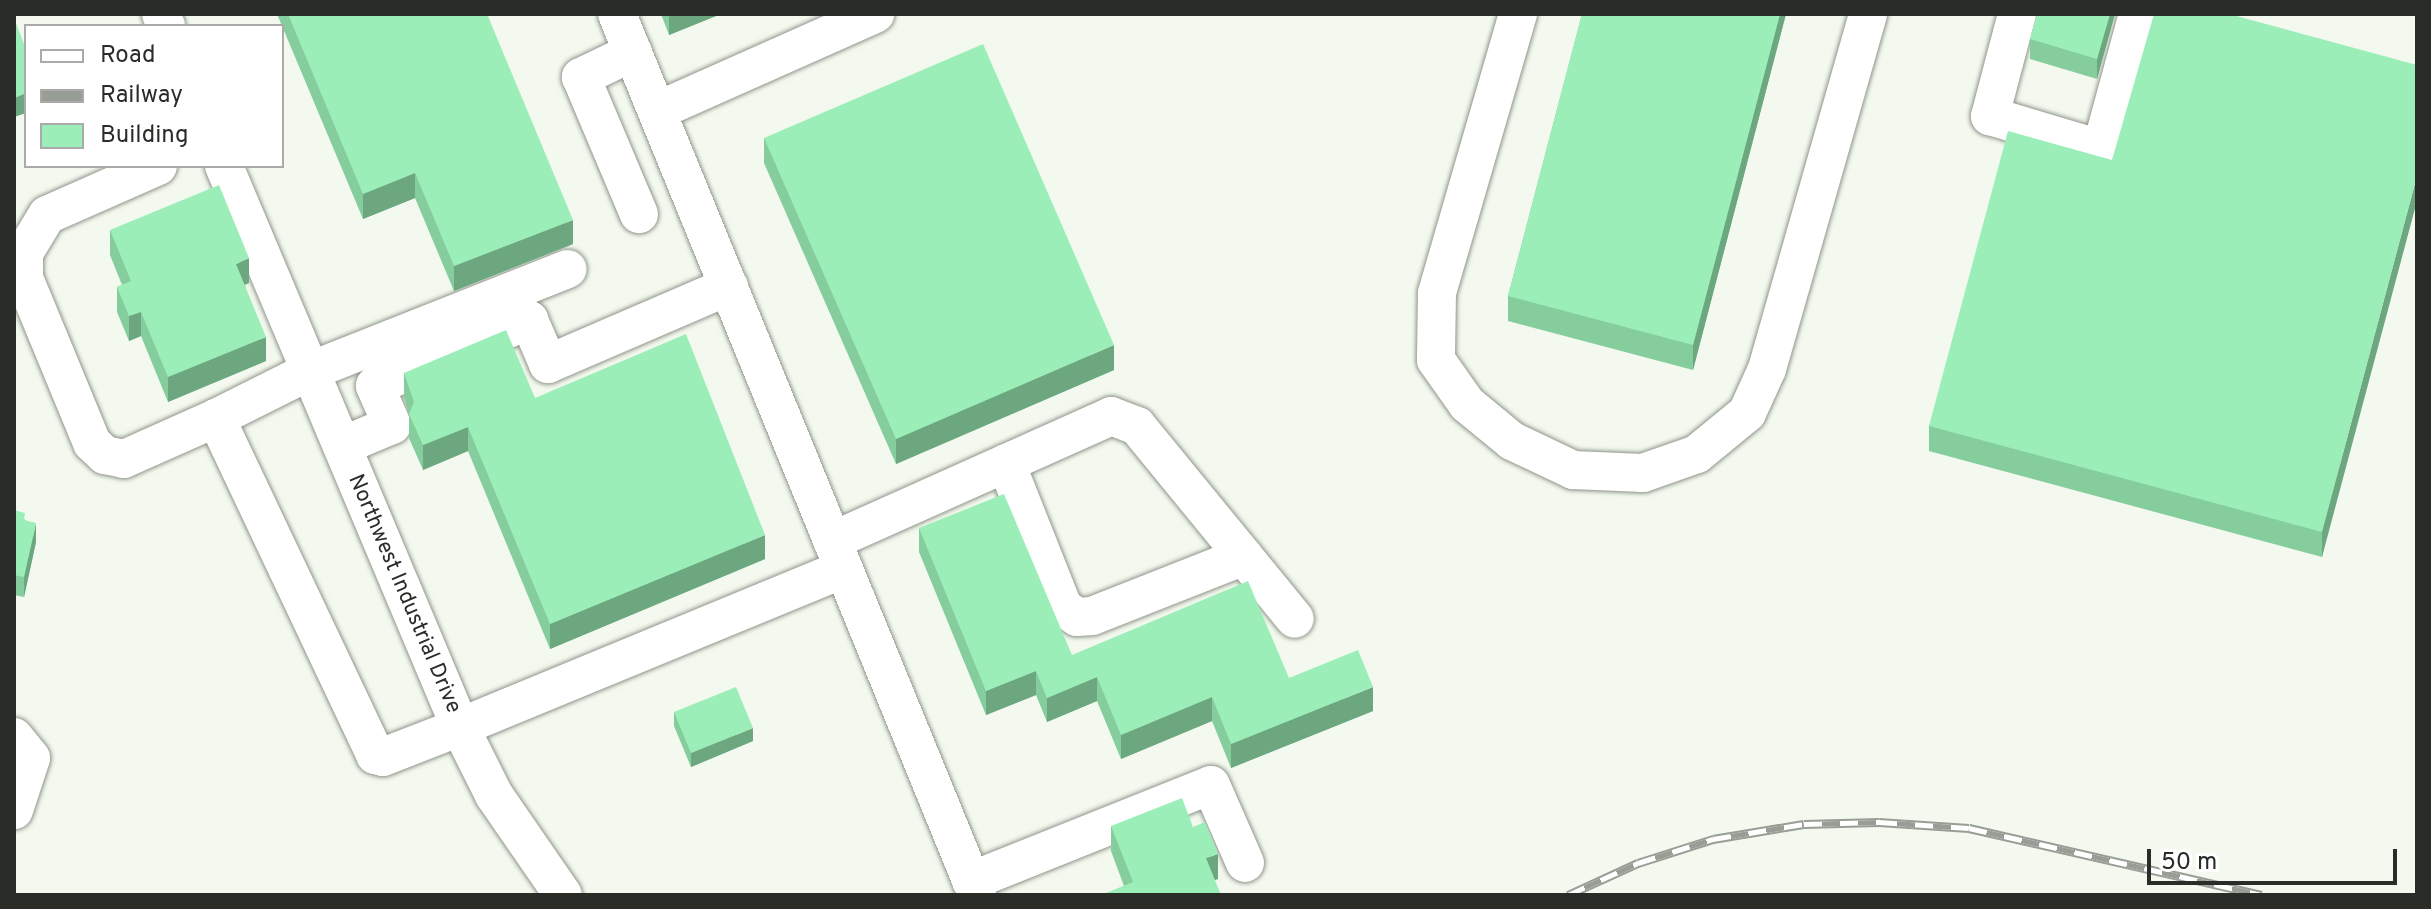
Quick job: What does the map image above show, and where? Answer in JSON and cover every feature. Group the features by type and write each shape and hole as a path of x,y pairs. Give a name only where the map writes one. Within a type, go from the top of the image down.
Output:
{"street":[{"path":"617,14 974,888 1211,785 1245,863"},
{"path":"657,111 875,14"},
{"path":"1518,14 1437,293 1436,360 1467,404 1512,441 1573,470 1643,473 1697,454 1747,413 1767,369 1868,14"},
{"path":"2017,14 1990,116 2101,149 2138,14"},
{"path":"633,52 581,77 639,214"},
{"path":"153,168 47,215 24,253 24,278 97,450 124,459 310,371 568,269"},
{"name":"Northwest Industrial Drive","path":"225,168 460,727 838,555 1006,463 1111,416 1137,426 1295,619"},
{"path":"342,446 392,425 375,386 529,320 548,364 729,286"},
{"path":"216,418 375,755 383,757 460,727 494,795 563,895"},
{"path":"1006,463 1063,607 1077,617 1092,616 1244,556"},
{"path":"14,737 31,758 14,810"}],"building":[{"path":"288,14 487,14 573,220 454,266 415,173 363,194"},
{"path":"1582,14 1780,14 1693,345 1508,296"},
{"path":"2037,14 2110,14 2097,59 2030,39"},
{"path":"2154,14 2229,14 2417,65 2417,176 2322,532 1929,426 2008,131 2112,160"},
{"path":"14,18 24,44 24,94 14,98"},
{"path":"983,44 1114,345 896,439 764,138"},
{"path":"219,185 249,258 236,264 266,337 168,377 141,312 129,316 117,287 131,281 110,230"},
{"path":"506,330 535,398 686,334 765,535 550,624 468,427 423,445 409,414 414,402 404,373"},
{"path":"1004,494 1072,655 1248,581 1289,678 1358,650 1373,687 1231,744 1212,697 1121,735 1097,677 1047,698 1036,671 986,691 919,528"},
{"path":"14,510 25,513 24,520 36,523 24,577 14,575"},
{"path":"736,687 753,728 691,753 674,712"},
{"path":"1182,798 1193,827 1205,822 1218,854 1206,858 1221,895 1101,895 1133,882 1111,826"}],"railway":[{"path":"1568,895 1638,863 1713,839 1804,824 1879,822 1969,828 2261,895"}]}
